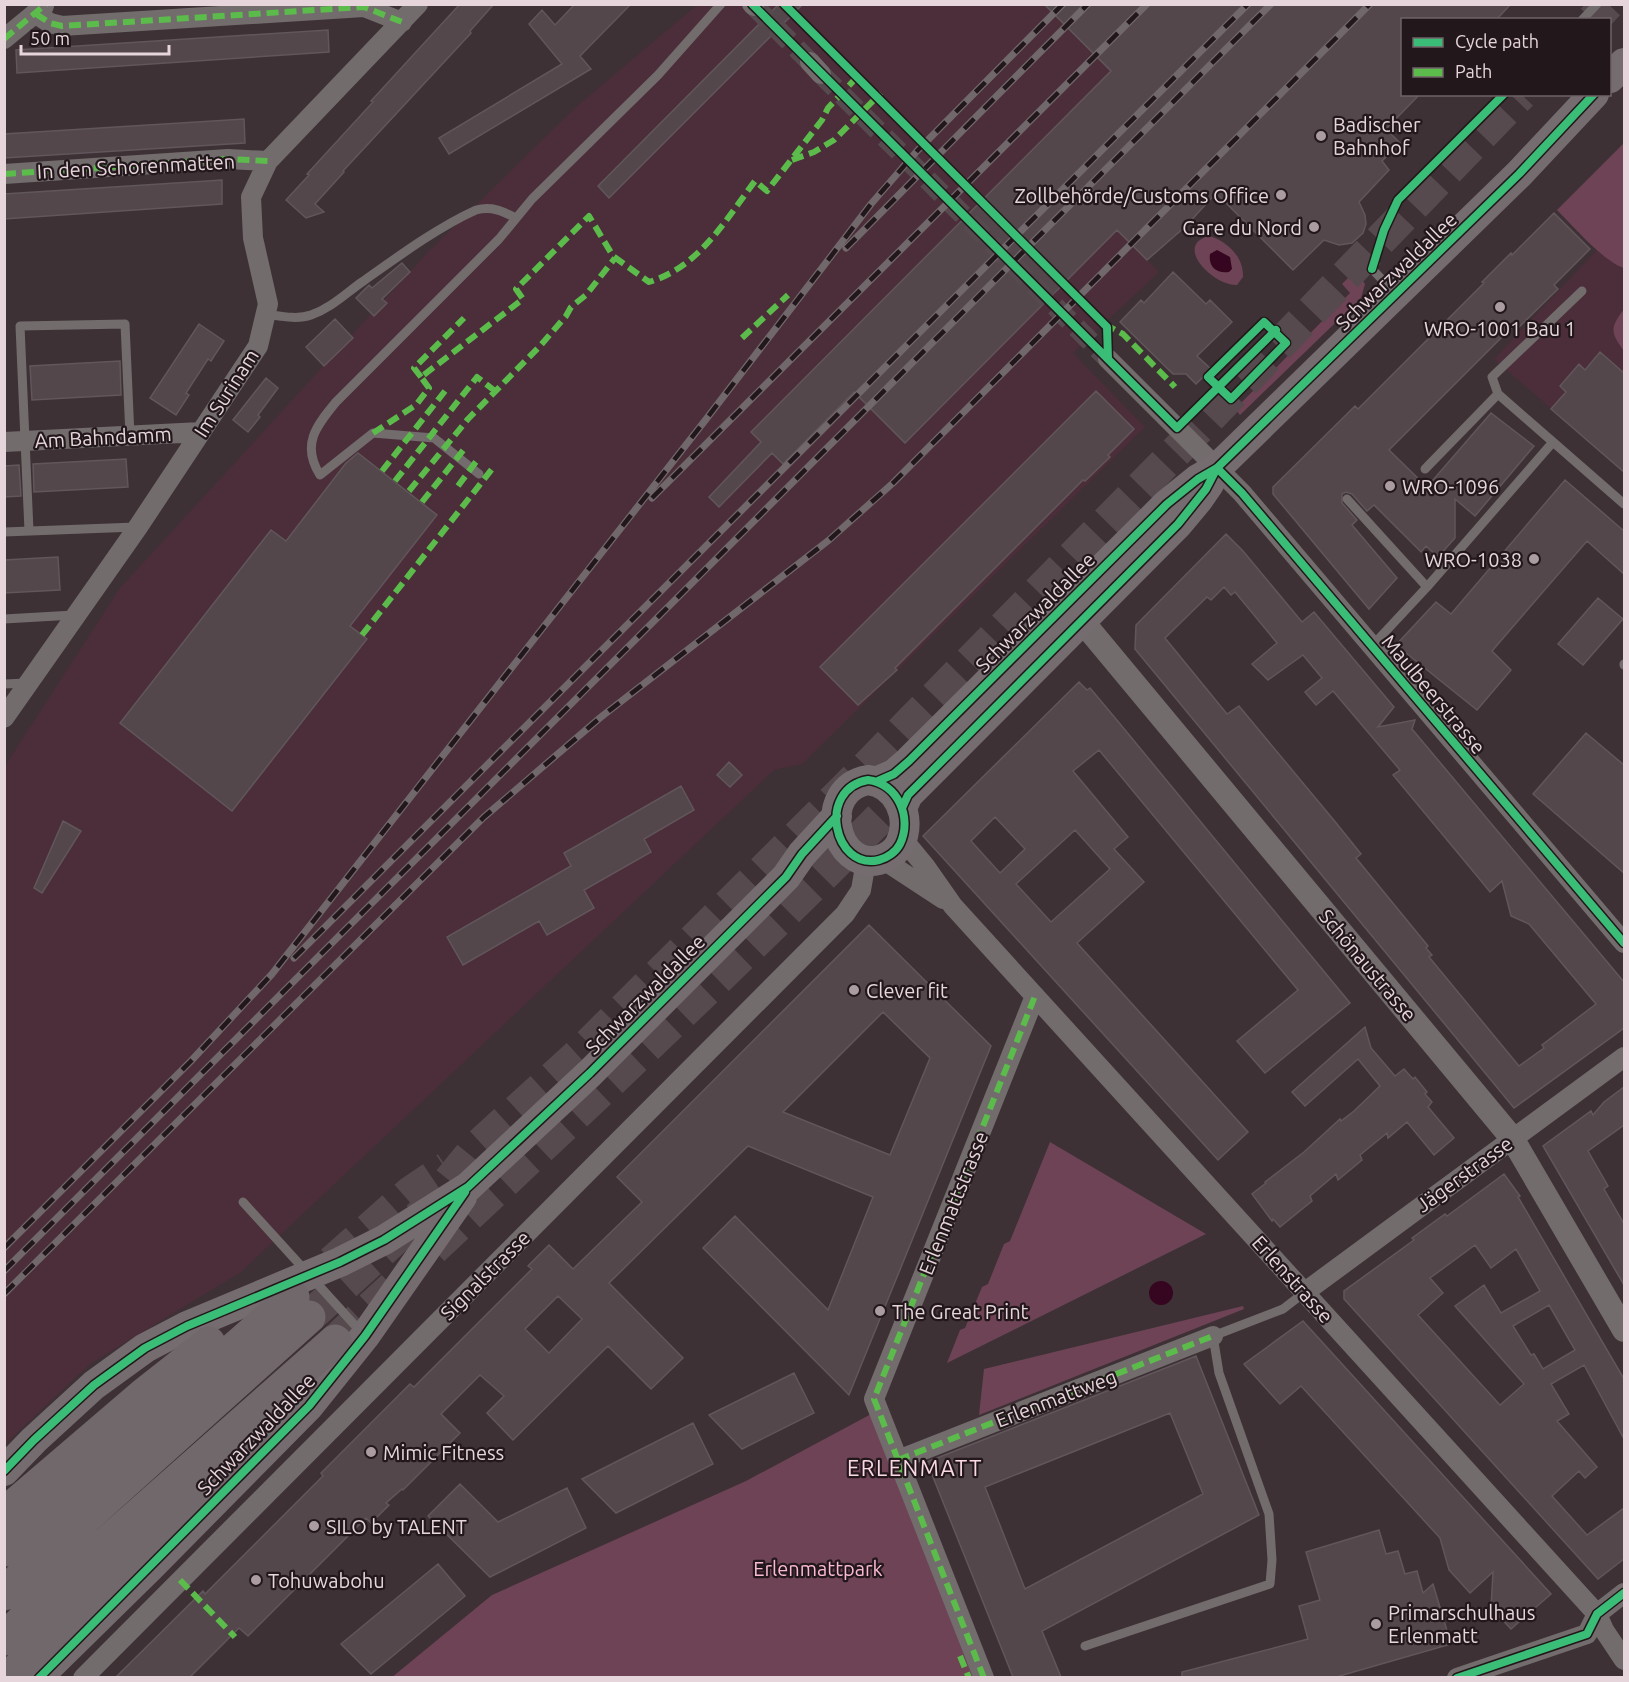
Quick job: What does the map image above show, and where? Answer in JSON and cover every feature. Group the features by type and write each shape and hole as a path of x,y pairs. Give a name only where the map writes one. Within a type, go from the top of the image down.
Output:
{"highway":[{"path":"4,1514 143,1395 231,1326 299,1298"},
{"path":"4,1550 299,1298"},
{"path":"4,1594 299,1298"},
{"path":"4,1639 58,1586 294,1377 350,1338"},
{"path":"9,1677 150,1536 287,1412 294,1377"}],"main road":[{"path":"1611,77 1624,63"},
{"name":"Schwarzwaldallee","path":"878,781 894,774 909,761 1167,504 1198,479 1217,468 1519,174 1592,96"},
{"name":"Schwarzwaldallee","path":"902,808 908,795 1178,524 1202,495 1217,468"},
{"path":"868,780 878,781 893,792 902,808 904,821 874,852 838,829 837,816 840,799 850,786 868,780"},
{"name":"Schwarzwaldallee","path":"37,1677 284,1432 330,1382 350,1338 468,1188 590,1073 786,877 802,854 837,816"},
{"name":"Schwarzwaldallee","path":"786,877 832,851 874,852"},
{"name":"Schwarzwaldallee","path":"4,1471 94,1385 145,1348 187,1326 299,1298 384,1240 468,1188"}],"street":[{"name":"Im Surinam","path":"4,718 138,526 258,346 268,304 253,238 251,197 268,161 418,4"},
{"path":"4,39 41,9 50,23 62,26 364,8 402,22"},
{"name":"In den Schorenmatten","path":"4,174 228,159 268,161"},
{"name":"Maulbeerstrasse","path":"1108,359 1242,493 1624,943"},
{"name":"Am Bahndamm","path":"4,442 201,432"},
{"name":"Schönaustrasse","path":"1082,621 1512,1138 1624,1330"},
{"name":"Erlenstrasse","path":"874,852 953,906"},
{"name":"Erlenstrasse","path":"874,852 925,866 953,906 1597,1614 1604,1630 1624,1660"},
{"name":"Signalstrasse","path":"83,1677 845,914 861,890 874,852"},
{"name":"Erlenmattstrasse","path":"984,1677 874,1399 1035,996"},
{"name":"Jägerstrasse","path":"1305,1292 1624,1057"},
{"name":"Erlenmattweg","path":"898,1460 1213,1336"},
{"path":"1457,1677 1587,1634 1597,1614 1624,1593"}],"lane":[{"path":"479,474 445,445 432,438 373,433 320,475 312,463 310,446 316,427 336,402 499,239 532,199 658,75 721,4"},
{"path":"1584,18 1597,4"},
{"path":"1396,295 1372,269 1391,213 1398,200 1502,96"},
{"path":"265,314 292,318 310,316 337,303 401,255 476,210 486,207 495,208 516,218"},
{"path":"1582,291 1492,377 1498,394 1624,504"},
{"path":"29,531 20,326 125,324 130,436"},
{"path":"1425,469 1498,394"},
{"path":"1372,646 1427,587 1553,442"},
{"path":"1347,499 1427,587"},
{"path":"4,532 138,526"},
{"path":"4,619 76,615"},
{"path":"4,684 30,683"},
{"path":"243,1202 299,1298 350,1338"},
{"name":"Erlenmattweg","path":"1213,1336 1282,1309 1305,1292"},
{"path":"1085,1646 1270,1584 1272,1560 1269,1514 1219,1372 1213,1336"}],"shaded area":[{"name":"Badischer Bahnhof","path":"697,5 1379,5 1137,249 1159,272 1073,353 1145,427 802,764 774,770 241,1272 90,1364 5,1444 5,766 120,588 428,252 577,106"},
{"path":"1624,143 1624,472 1494,359 1597,250"},
{"path":"1217,250 1230,257 1232,269 1229,272 1217,271 1210,263 1210,254"},
{"path":"1161,1281 1169,1285 1173,1293 1169,1301 1161,1305 1153,1301 1149,1293 1153,1285"}],"green space":[{"path":"1624,143 1624,268 1607,259 1557,210"},
{"path":"1209,236 1228,246 1241,263 1243,277 1237,285 1227,284 1217,279 1200,264 1195,248 1199,241"},
{"path":"1350,276 1361,278 1365,284 1361,298 1240,415 1235,409 1350,293 1342,284"},
{"path":"1624,309 1624,351 1614,334 1614,326"},
{"path":"1050,1142 1206,1234 947,1363 960,1330 965,1328 982,1287 988,1284 1004,1244 1010,1241"},
{"path":"1243,1306 1244,1309 979,1415 984,1369"},
{"name":"Erlenmattpark","path":"875,1412 979,1678 391,1678 492,1595 746,1481"}],"building":[{"path":"460,4 494,4 470,31 471,33 315,204 324,212 306,218 286,200 373,102 371,101"},
{"path":"575,4 631,4 580,56 591,69 449,154 439,138 562,64 529,24 542,10 555,25"},
{"path":"779,4 803,4 609,198 598,186"},
{"path":"1044,4 1511,4 1498,18 1401,18 1401,96 1418,96 1386,129 1400,143 1382,161 1389,170 1359,202 1366,224 1363,233 1352,243 1339,245 1324,240 1293,270 1216,193 1186,226 1147,260 1117,230 905,443 854,392 783,464 772,453 719,507 709,497 761,442 751,432 1111,71"},
{"path":"328,30 329,52 17,73 16,50"},
{"path":"244,119 245,143 4,158 4,134"},
{"path":"222,180 222,204 4,219 4,194"},
{"path":"1554,213 1590,249 1554,285 1558,289 1518,328 1514,325 1389,450 1427,487 1491,413 1534,446 1475,516 1455,499 1455,538 1438,557 1426,546 1421,552 1374,505 1367,511 1352,494 1346,492 1342,494 1342,503 1357,520 1352,525 1397,578 1369,609 1273,494 1273,487 1355,406 1358,409 1511,253 1512,255"},
{"path":"402,263 410,272 382,299 387,303 374,316 356,298 369,285 372,288"},
{"path":"1173,272 1206,304 1210,300 1232,322 1197,356 1211,369 1196,384 1186,374 1173,374 1120,322 1141,300 1144,303"},
{"path":"335,319 353,338 324,366 306,347"},
{"path":"199,324 224,341 211,361 208,359 186,393 189,395 176,415 150,398"},
{"path":"1600,352 1624,373 1624,472 1551,409 1566,392 1560,386 1579,364 1585,370"},
{"path":"120,361 121,395 32,400 30,366"},
{"path":"266,378 278,388 248,432 233,420"},
{"path":"1096,391 1134,429 1108,455 1110,457 1085,481 1083,480 895,668 897,670 858,705 820,667"},
{"path":"358,453 437,515 350,626 367,639 232,811 120,723 271,530 286,541 346,463"},
{"path":"126,459 128,487 34,492 33,464"},
{"path":"19,465 21,496 4,497 4,466"},
{"name":"WRO-1038","path":"1565,480 1624,531 1624,574 1587,541 1492,651 1511,670 1477,710 1396,645 1436,602 1451,614"},
{"path":"1226,534 1302,622 1314,612 1394,707 1378,727 1415,720 1412,729 1624,982 1624,1028 1514,1108 1135,649 1136,625","holes":["1224,587 1231,595 1235,592 1277,643 1252,664 1268,680 1303,655 1322,678 1305,692 1316,705 1333,691 1400,770 1393,775 1490,892 1502,881 1511,916 1529,924 1596,1004 1542,1045 1544,1048 1519,1066 1429,957 1432,955 1426,948 1428,946 1356,858 1361,854 1337,824 1239,706 1227,714 1165,638 1207,597 1211,600"]},
{"path":"58,557 60,590 4,593 4,560"},
{"path":"1598,598 1623,619 1583,665 1558,644"},
{"path":"1079,682 1087,690 1090,688 1350,1003 1265,1073 1237,1041 1298,990 1099,750 1073,771 1128,837 1114,849 1144,882 1077,943 1248,1132 1218,1160 923,836","holes":["995,817 1025,849 1000,873 971,841","1075,830 1110,869 1051,922 1016,884"]},
{"path":"1586,733 1624,765 1624,873 1533,794"},
{"path":"729,762 742,775 730,787 717,775"},
{"path":"681,786 694,810 644,839 651,852 584,890 594,908 547,935 539,921 463,965 447,937 571,866 564,853"},
{"path":"63,821 81,831 42,893 34,888"},
{"path":"869,925 991,1046 849,1395 703,1248 735,1216 828,1310 873,1197 748,1146 609,1283 683,1358 651,1389 608,1346 513,1440 487,1413 504,1396 480,1375 441,1414 460,1433 403,1490 386,1503 389,1505 371,1523 366,1518 248,1636 239,1628 190,1677 116,1677 203,1591 205,1594 323,1476 321,1473 410,1384 414,1387 532,1269 528,1266 549,1245 573,1269 642,1202 617,1177","holes":["883,1012 930,1058 890,1155 783,1112","558,1296 582,1319 549,1353 525,1329"]},
{"path":"1365,1027 1371,1048 1395,1076 1404,1069 1413,1079 1415,1077 1432,1102 1428,1107 1454,1138 1434,1155 1407,1122 1388,1138 1387,1133 1360,1155 1362,1160 1338,1180 1336,1174 1310,1196 1312,1201 1280,1227 1273,1219 1272,1221 1252,1194 1340,1119 1341,1121 1354,1111 1380,1086 1358,1059 1305,1106 1292,1092"},
{"path":"1624,1087 1624,1125 1588,1151 1608,1186 1604,1189 1624,1224 1624,1285 1543,1146 1591,1111 1593,1115 1604,1102"},
{"path":"1504,1174 1520,1196 1518,1197 1624,1379 1624,1439 1584,1365 1551,1384 1569,1414 1557,1421 1597,1467 1585,1478 1579,1471 1552,1496 1587,1535 1624,1508 1624,1559 1598,1579 1344,1299 1344,1291 1414,1240 1412,1238 1445,1214 1447,1216","holes":["1475,1245 1491,1268 1516,1249 1540,1291 1501,1313 1484,1285 1455,1306 1524,1384 1500,1405 1418,1315 1443,1293 1430,1278","1549,1305 1575,1350 1543,1369 1534,1354 1531,1355 1513,1326"]},
{"path":"1303,1321 1551,1594 1511,1629 1491,1608 1493,1572 1470,1593 1449,1570 1440,1538 1301,1386 1280,1404 1244,1364"},
{"path":"1196,1356 1259,1515 1042,1631 1061,1677 1013,1677 927,1462","holes":["1170,1413 1203,1494 1025,1589 985,1487"]},
{"path":"794,1373 814,1413 742,1449 709,1415"},
{"path":"693,1423 713,1464 616,1513 582,1479"},
{"path":"460,1484 498,1522 567,1488 586,1528 490,1577 428,1516"},
{"path":"1379,1530 1386,1554 1398,1551 1405,1574 1417,1571 1423,1593 1433,1584 1451,1644 1336,1677 1182,1677 1182,1672 1308,1639 1299,1606 1320,1600 1306,1552"},
{"path":"438,1564 465,1596 371,1674 341,1644"}],"tunnel":[{"path":"1595,18 1608,4"},
{"path":"754,6 810,62"},
{"path":"821,74 1108,359"},
{"path":"309,1317 423,1213 476,1148 579,1054 844,790 1206,421 1519,96"},
{"path":"433,1249 739,958 919,778"},
{"path":"332,1262 410,1193 447,1168"},
{"path":"335,1341 393,1287"}],"railway":[{"path":"4,1248 191,1061 272,974 707,418 871,204 917,151 1063,4"},
{"path":"846,248 1088,4"},
{"path":"652,498 1147,4"},
{"path":"294,958 1248,4"},
{"path":"4,1271 1271,4"},
{"path":"4,1294 484,817 601,717 829,540 893,483 1370,4"}],"marked path":[{"path":"4,39 46,4"},
{"path":"36,14 50,23 62,26 364,7 402,22"},
{"path":"373,433 416,405 429,388 421,377 523,299 516,289 589,216 613,256 649,282 682,266 710,241 755,181 767,191 822,120 828,108 858,76"},
{"path":"792,160 814,152 834,140 881,93"},
{"path":"4,174 228,159 268,161"},
{"path":"409,491 468,419 540,346 571,307 586,295 615,258"},
{"path":"742,338 788,295"},
{"path":"421,377 414,368 464,318"},
{"path":"1104,324 1123,334 1175,387"},
{"path":"395,481 477,377 495,391"},
{"path":"382,471 445,391"},
{"path":"422,502 465,448"},
{"path":"458,486 478,459"},
{"path":"362,635 492,469"},
{"path":"984,1678 874,1399 1035,996"},
{"path":"898,1460 1213,1336"},
{"path":"180,1580 235,1637"},
{"path":"960,1656 969,1678"}],"cycle path":[{"path":"752,4 1177,428 1276,330"},
{"path":"784,4 1107,327 1108,359"},
{"path":"1372,269 1384,230 1398,200 1502,96"},
{"path":"878,781 894,774 909,761 1167,504 1198,479 1217,468 1519,174 1592,96"},
{"path":"1264,322 1286,343 1231,399 1208,377 1264,322"},
{"path":"1217,468 1242,493 1624,943"},
{"path":"902,808 908,795 1178,524 1206,489 1217,468"},
{"path":"868,780 887,787 894,794 900,803 905,823 904,834 896,850 879,860 863,860 851,853 842,842 837,828 837,812 841,798 852,786 868,780"},
{"path":"4,1471 94,1385 145,1348 187,1326 340,1262 384,1240 468,1187 590,1073 786,877 802,854 837,816"},
{"path":"39,1678 309,1406 365,1336 465,1192"},
{"path":"1457,1678 1587,1634 1597,1614 1624,1593"}],"place":[{"name":"Badischer Bahnhof","path":"1321,136"},
{"name":"Zollbehörde/Customs Office","path":"1281,195"},
{"name":"Gare du Nord","path":"1314,227"},
{"name":"WRO-1001 Bau 1","path":"1500,307"},
{"name":"WRO-1096","path":"1390,486"},
{"name":"WRO-1038","path":"1534,559"},
{"name":"Clever fit","path":"854,990"},
{"name":"The Great Print","path":"880,1311"},
{"name":"Mimic Fitness","path":"371,1452"},
{"name":"SILO by TALENT","path":"314,1526"},
{"name":"Tohuwabohu","path":"256,1580"},
{"name":"Primarschulhaus Erlenmatt","path":"1376,1624"}],"district":[{"name":"ERLENMATT","path":"915,1467"}]}
